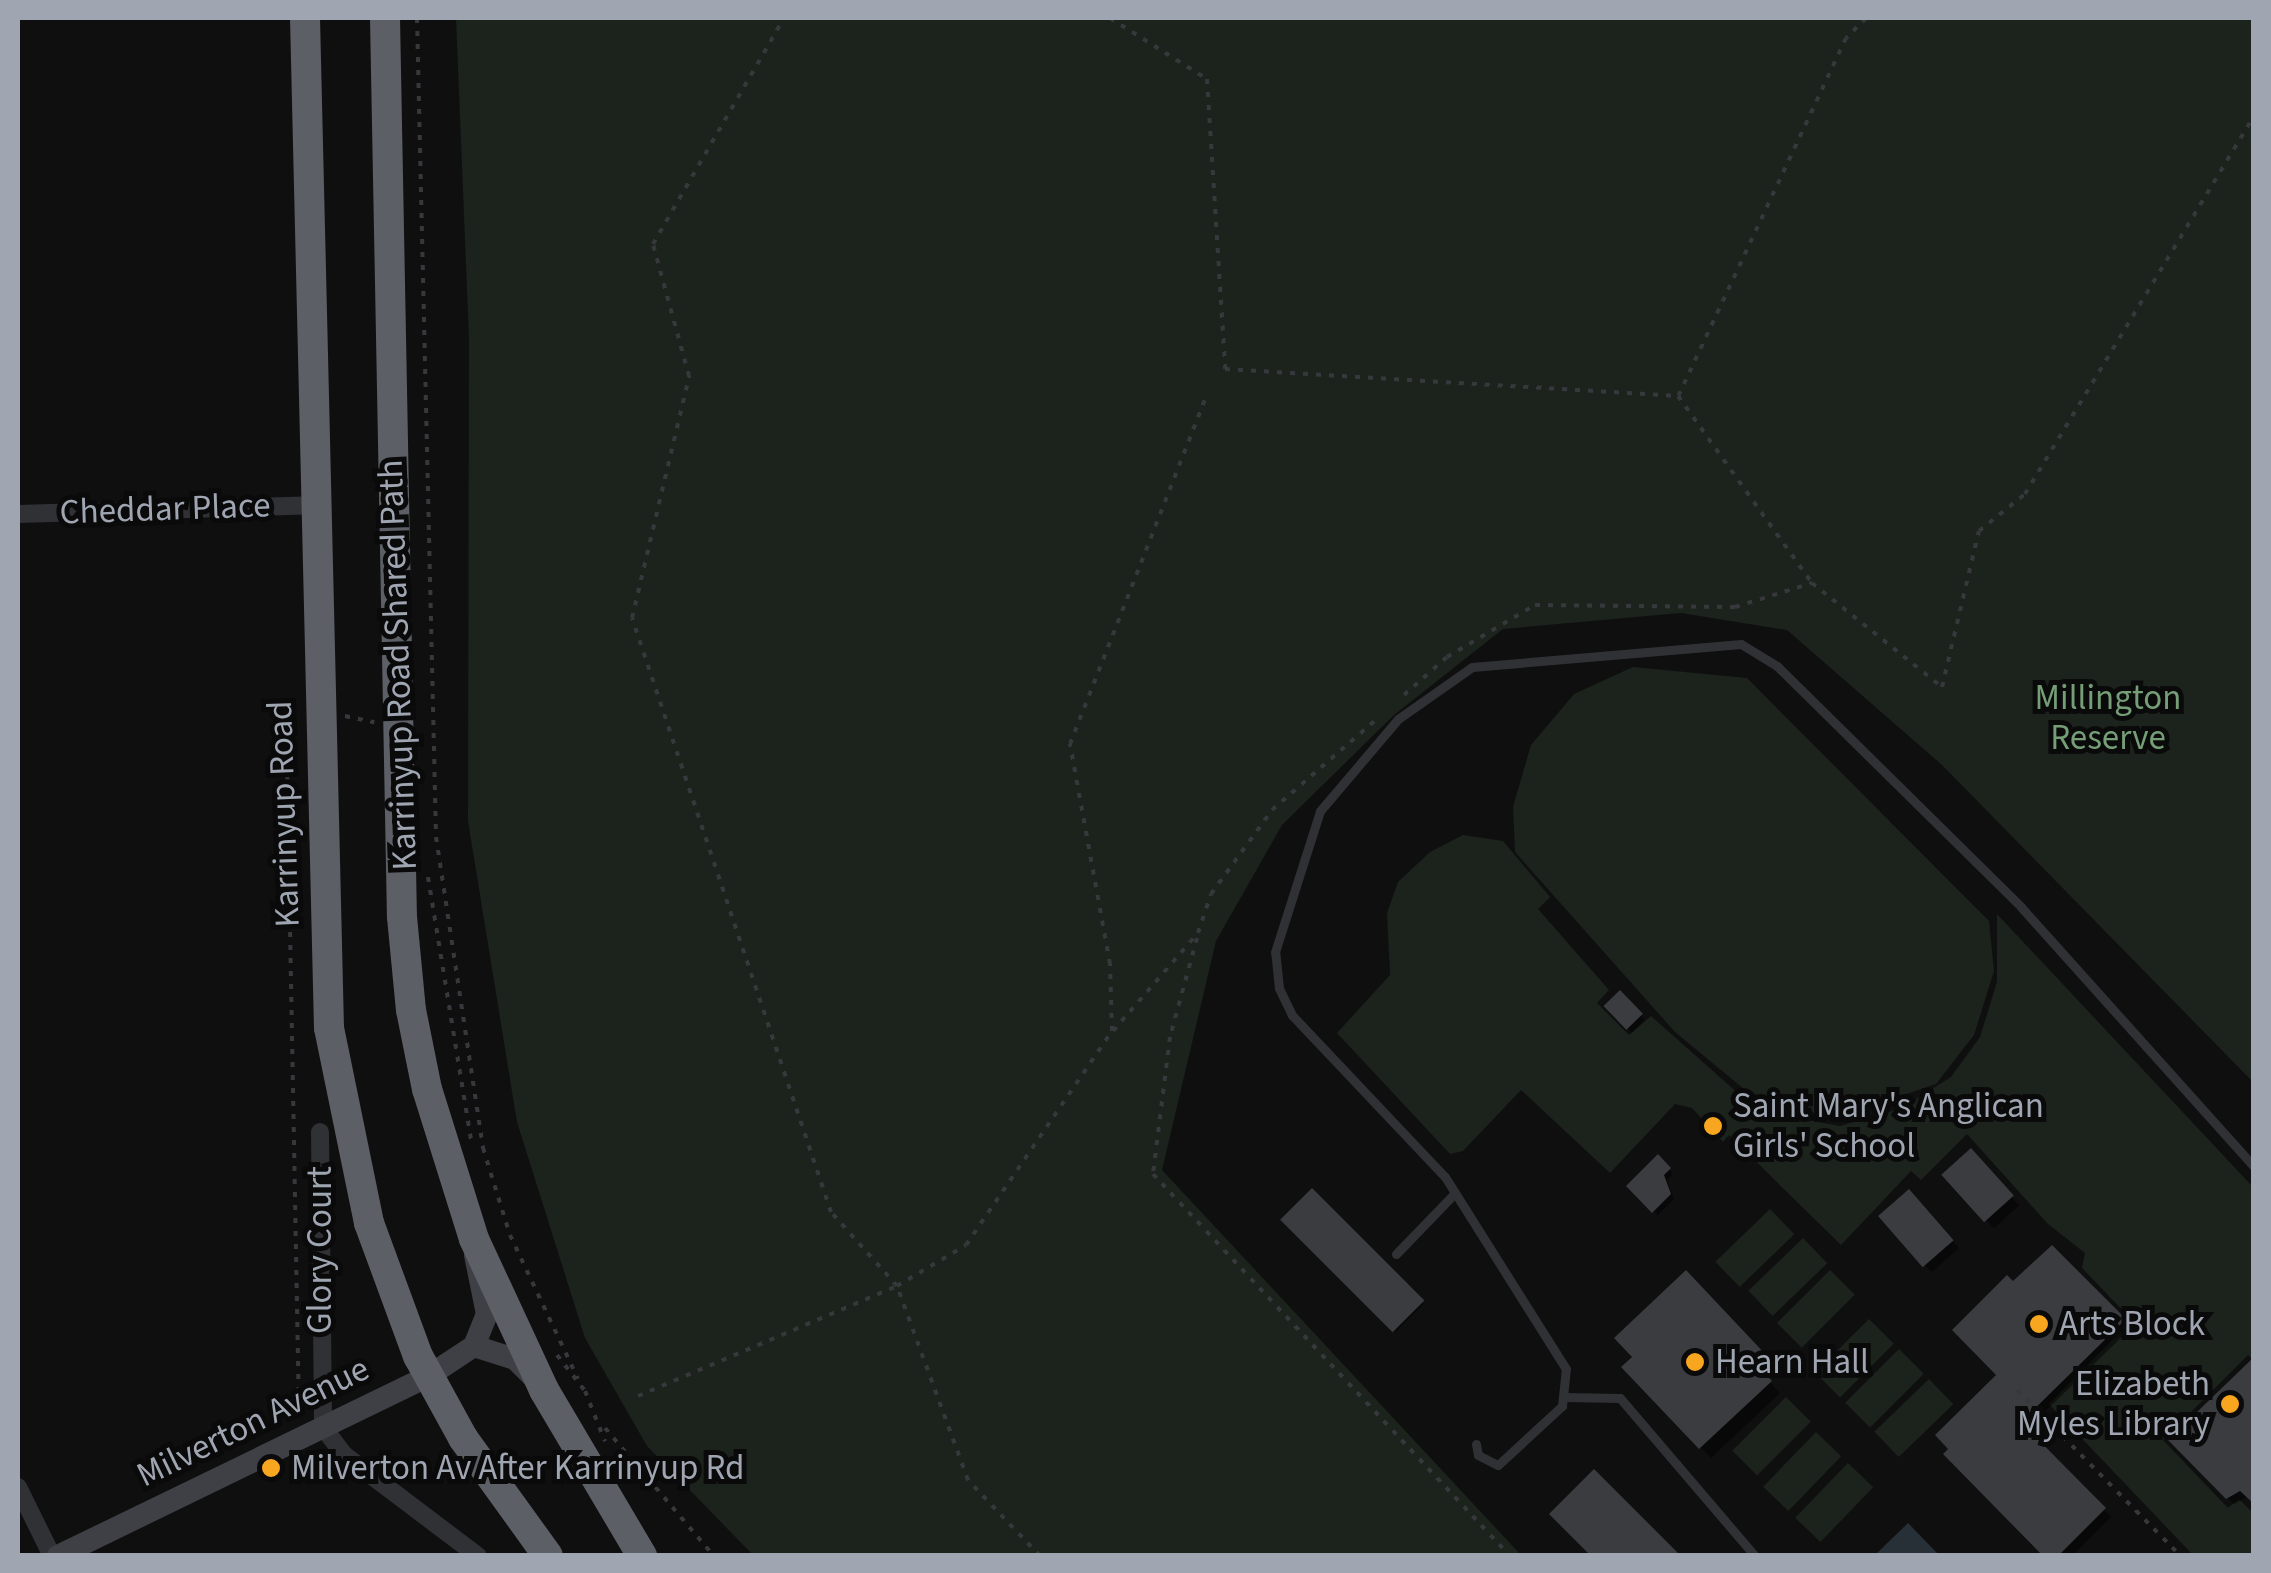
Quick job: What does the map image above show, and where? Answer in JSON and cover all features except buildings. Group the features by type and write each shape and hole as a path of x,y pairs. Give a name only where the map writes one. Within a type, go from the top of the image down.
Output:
{"highway":[{"name":"Karrinyup Road","path":"305,18 317,712 330,1028 341,1098 368,1222 427,1377 504,1501 548,1556"},
{"path":"376,18 386,86"},
{"path":"385,18 402,917 411,1010 427,1088 474,1239 544,1390 642,1556"}],"street":[{"name":"Cheddar Place","path":"18,514 314,505"},
{"name":"Glory Court","path":"320,1132 323,1427"},
{"path":"474,1239 487,1314 474,1346 515,1359 544,1390"},
{"name":"Milverton Avenue","path":"55,1556 427,1377 474,1346"},
{"path":"323,1427 343,1454 478,1556"},
{"path":"18,1486 55,1556"}],"lane":[{"path":"1476,1444 1478,1456 1498,1465 1565,1397 1566,1369 1455,1193 1292,1015 1278,988 1274,952 1320,811 1398,719 1472,667 1742,644 1803,689 2021,908 2254,1167"},
{"path":"1396,1254 1455,1193"},
{"path":"1565,1397 1620,1398 1756,1556"}],"path":[{"path":"408,18 412,275"},
{"path":"417,18 436,836 449,946 484,1148 529,1280 602,1424 714,1556"},
{"path":"784,18 653,244 688,376 632,618 831,1212 897,1286 968,1480 1040,1556"},
{"path":"1110,18 1206,79 1225,368 1678,396"},
{"path":"1678,396 1846,38 1866,18"},
{"path":"1678,396 1812,583 1942,687 1979,531 2025,494 2254,116"},
{"path":"1112,1032 1110,964 1070,744 1207,395"},
{"path":"1510,1556 1152,1174 1170,1037 1198,933 1211,894 1272,810 1448,657 1535,605 1735,607 1812,583"},
{"path":"292,1114 286,711 434,730"},
{"name":"Karrinyup Road Shared Path","path":"428,874 474,1156"},
{"path":"638,1396 897,1286 966,1245 1112,1032 1198,933"},
{"path":"541,1325 585,1391"},
{"path":"2016,1390 2176,1554"},
{"path":"602,1424 606,1443"}],"green space":[{"name":"Millington Reserve","path":"456,18 2253,18 2253,1082 1942,765 1787,630 1681,613 1503,629 1394,715 1282,825 1216,941 1162,1170 1521,1555 753,1555 647,1446 585,1338 517,1122 468,821 469,338"},
{"path":"1633,667 1747,678 1989,921 1994,971 1974,1035 1936,1084 1839,1117 1762,1104 1675,1032 1515,852 1513,807 1531,745 1574,694"},
{"path":"1463,835 1503,841 1550,897 1538,909 1609,990 1597,1003 1629,1035 1651,1016 1758,1111 1840,1126 1902,1108 1951,1077 1980,1037 1997,982 1997,914 2253,1187 2253,1360 2248,1355 2163,1440 2228,1508 2239,1499 2253,1513 2253,1555 2193,1555 2049,1404 2132,1320 2082,1268 2085,1253 2048,1224 1967,1134 1921,1180 1911,1171 1841,1245 1729,1135 1723,1142 1692,1108 1675,1104 1610,1173 1521,1090 1463,1151 1450,1154 1337,1033 1390,975 1387,913 1398,882 1430,852"},
{"path":"1770,1209 1794,1234 1740,1287 1715,1262"},
{"path":"1803,1238 1827,1263 1773,1316 1748,1291"},
{"path":"1830,1270 1855,1295 1802,1348 1777,1323"},
{"path":"1869,1319 1894,1344 1840,1397 1815,1373"},
{"path":"1899,1349 1924,1374 1870,1427 1845,1403"},
{"path":"1929,1379 1953,1404 1899,1457 1874,1432"},
{"path":"1786,1397 1811,1422 1757,1475 1732,1451"},
{"path":"1816,1432 1841,1456 1788,1511 1763,1487"},
{"path":"1848,1463 1873,1487 1820,1542 1795,1518"}],"shaded area":[{"path":"1908,1523 1939,1555 1875,1555"}],"place":[{"name":"Saint Mary's Anglican Girls' School","path":"1713,1126"},
{"name":"Arts Block","path":"2039,1324"},
{"name":"Hearn Hall","path":"1695,1362"},
{"name":"Elizabeth Myles Library","path":"2230,1404"},
{"name":"Milverton Av After Karrinyup Rd","path":"271,1468"}]}
